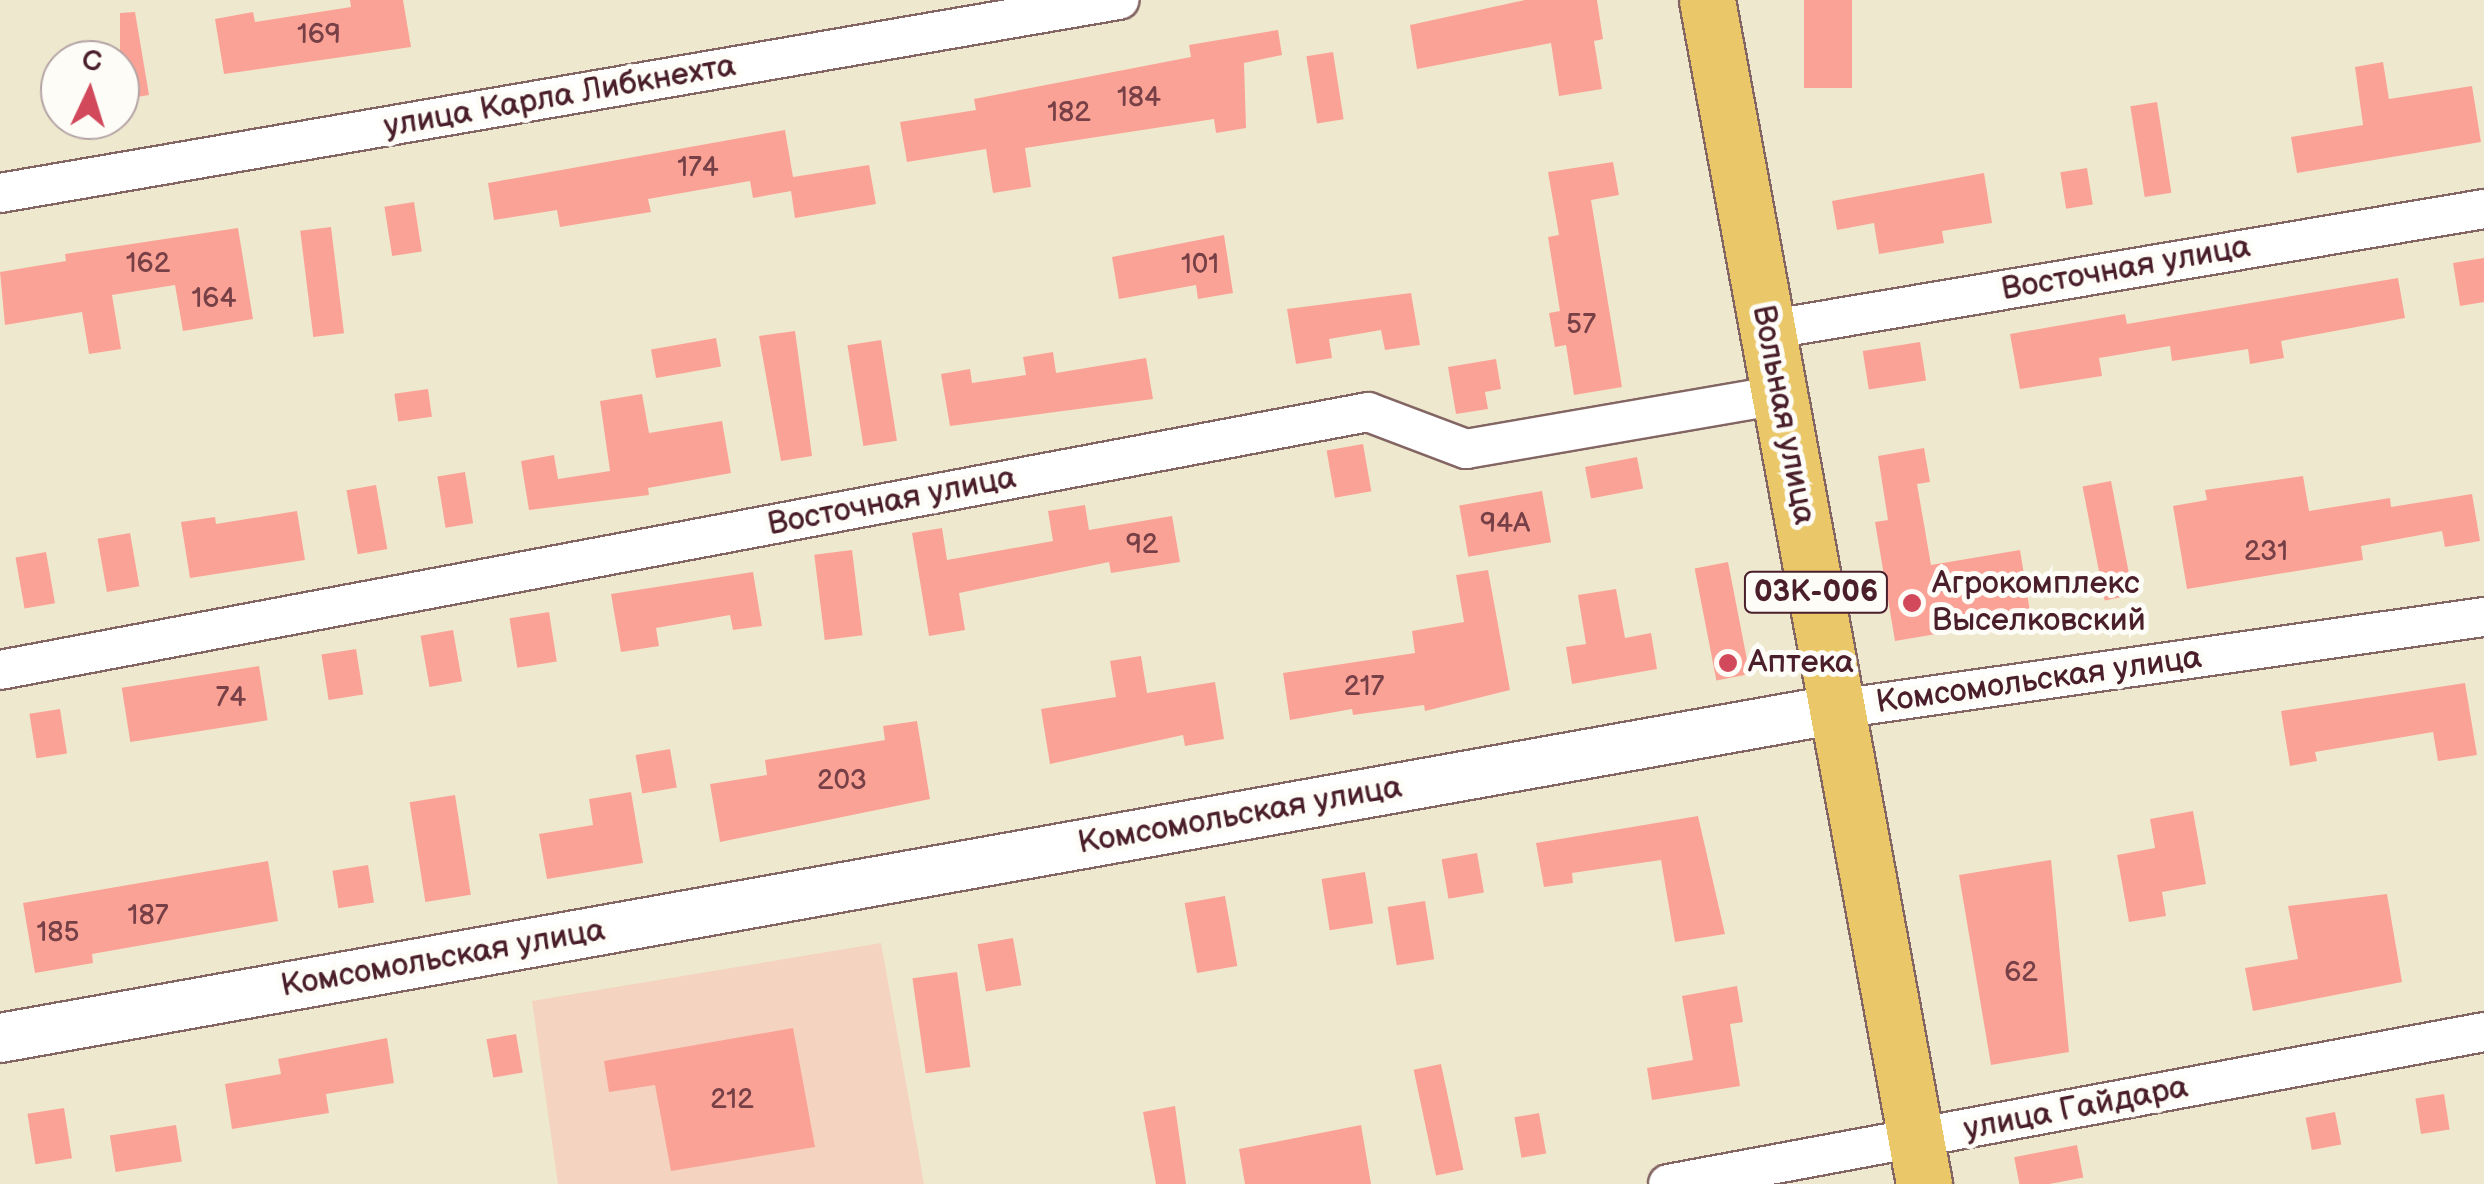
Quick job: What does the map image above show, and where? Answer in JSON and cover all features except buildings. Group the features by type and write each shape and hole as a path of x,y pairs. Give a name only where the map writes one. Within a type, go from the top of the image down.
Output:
{"main road":[{"name":"Вольная улица","path":"1707,0 1920,1162"}],"street":[{"name":"улица Карла Либкнехта","path":"0,194 1120,0"},
{"name":"Восточная улица","path":"1767,330 2484,209"},
{"name":"Восточная улица","path":"0,670 1368,412 1466,448 1780,396"},
{"name":"Комсомольская улица","path":"0,1038 1838,709 2484,617"},
{"name":"улица Гайдара","path":"1668,1184 1920,1162 2484,1032"}],"shaded area":[{"path":"881,943 924,1184 558,1184 532,1001"}],"place":[{"name":"Агрокомплекс Выселковский","path":"1912,603"},
{"name":"Аптека","path":"1728,663"}]}
